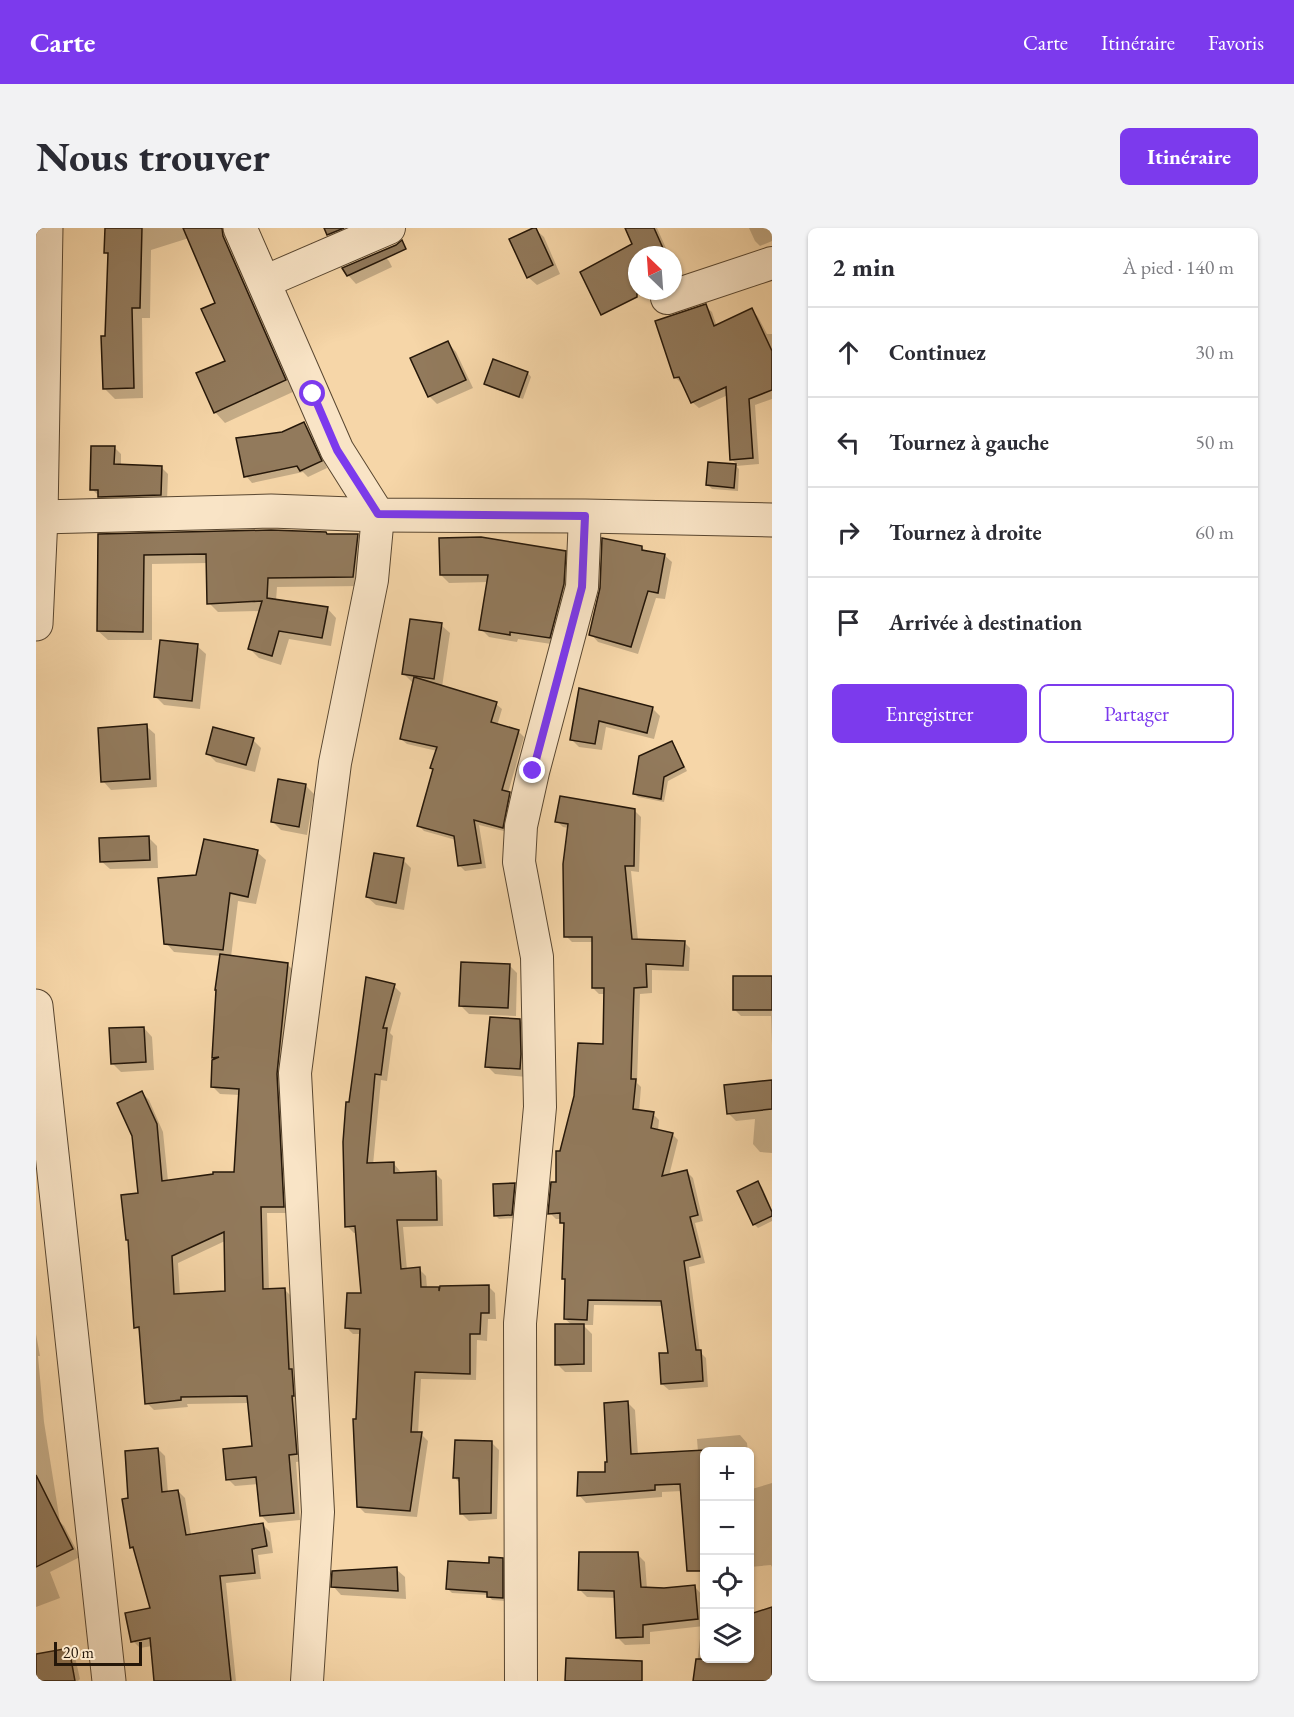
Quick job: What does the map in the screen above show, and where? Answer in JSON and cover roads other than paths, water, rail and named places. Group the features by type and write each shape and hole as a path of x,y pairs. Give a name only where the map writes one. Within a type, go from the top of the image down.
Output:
{"street":[{"path":"36,624 46,228"},
{"path":"240,228 337,450 378,514 372,580 335,763 295,1073 318,1512 307,1681"},
{"path":"264,282 389,228"},
{"path":"682,293 772,262"},
{"path":"39,518 271,511 772,520"},
{"path":"521,1681 520,1323 540,1107 537,957 519,862 521,826 533,771 582,587 585,516"},
{"path":"36,1005 109,1681"}]}
